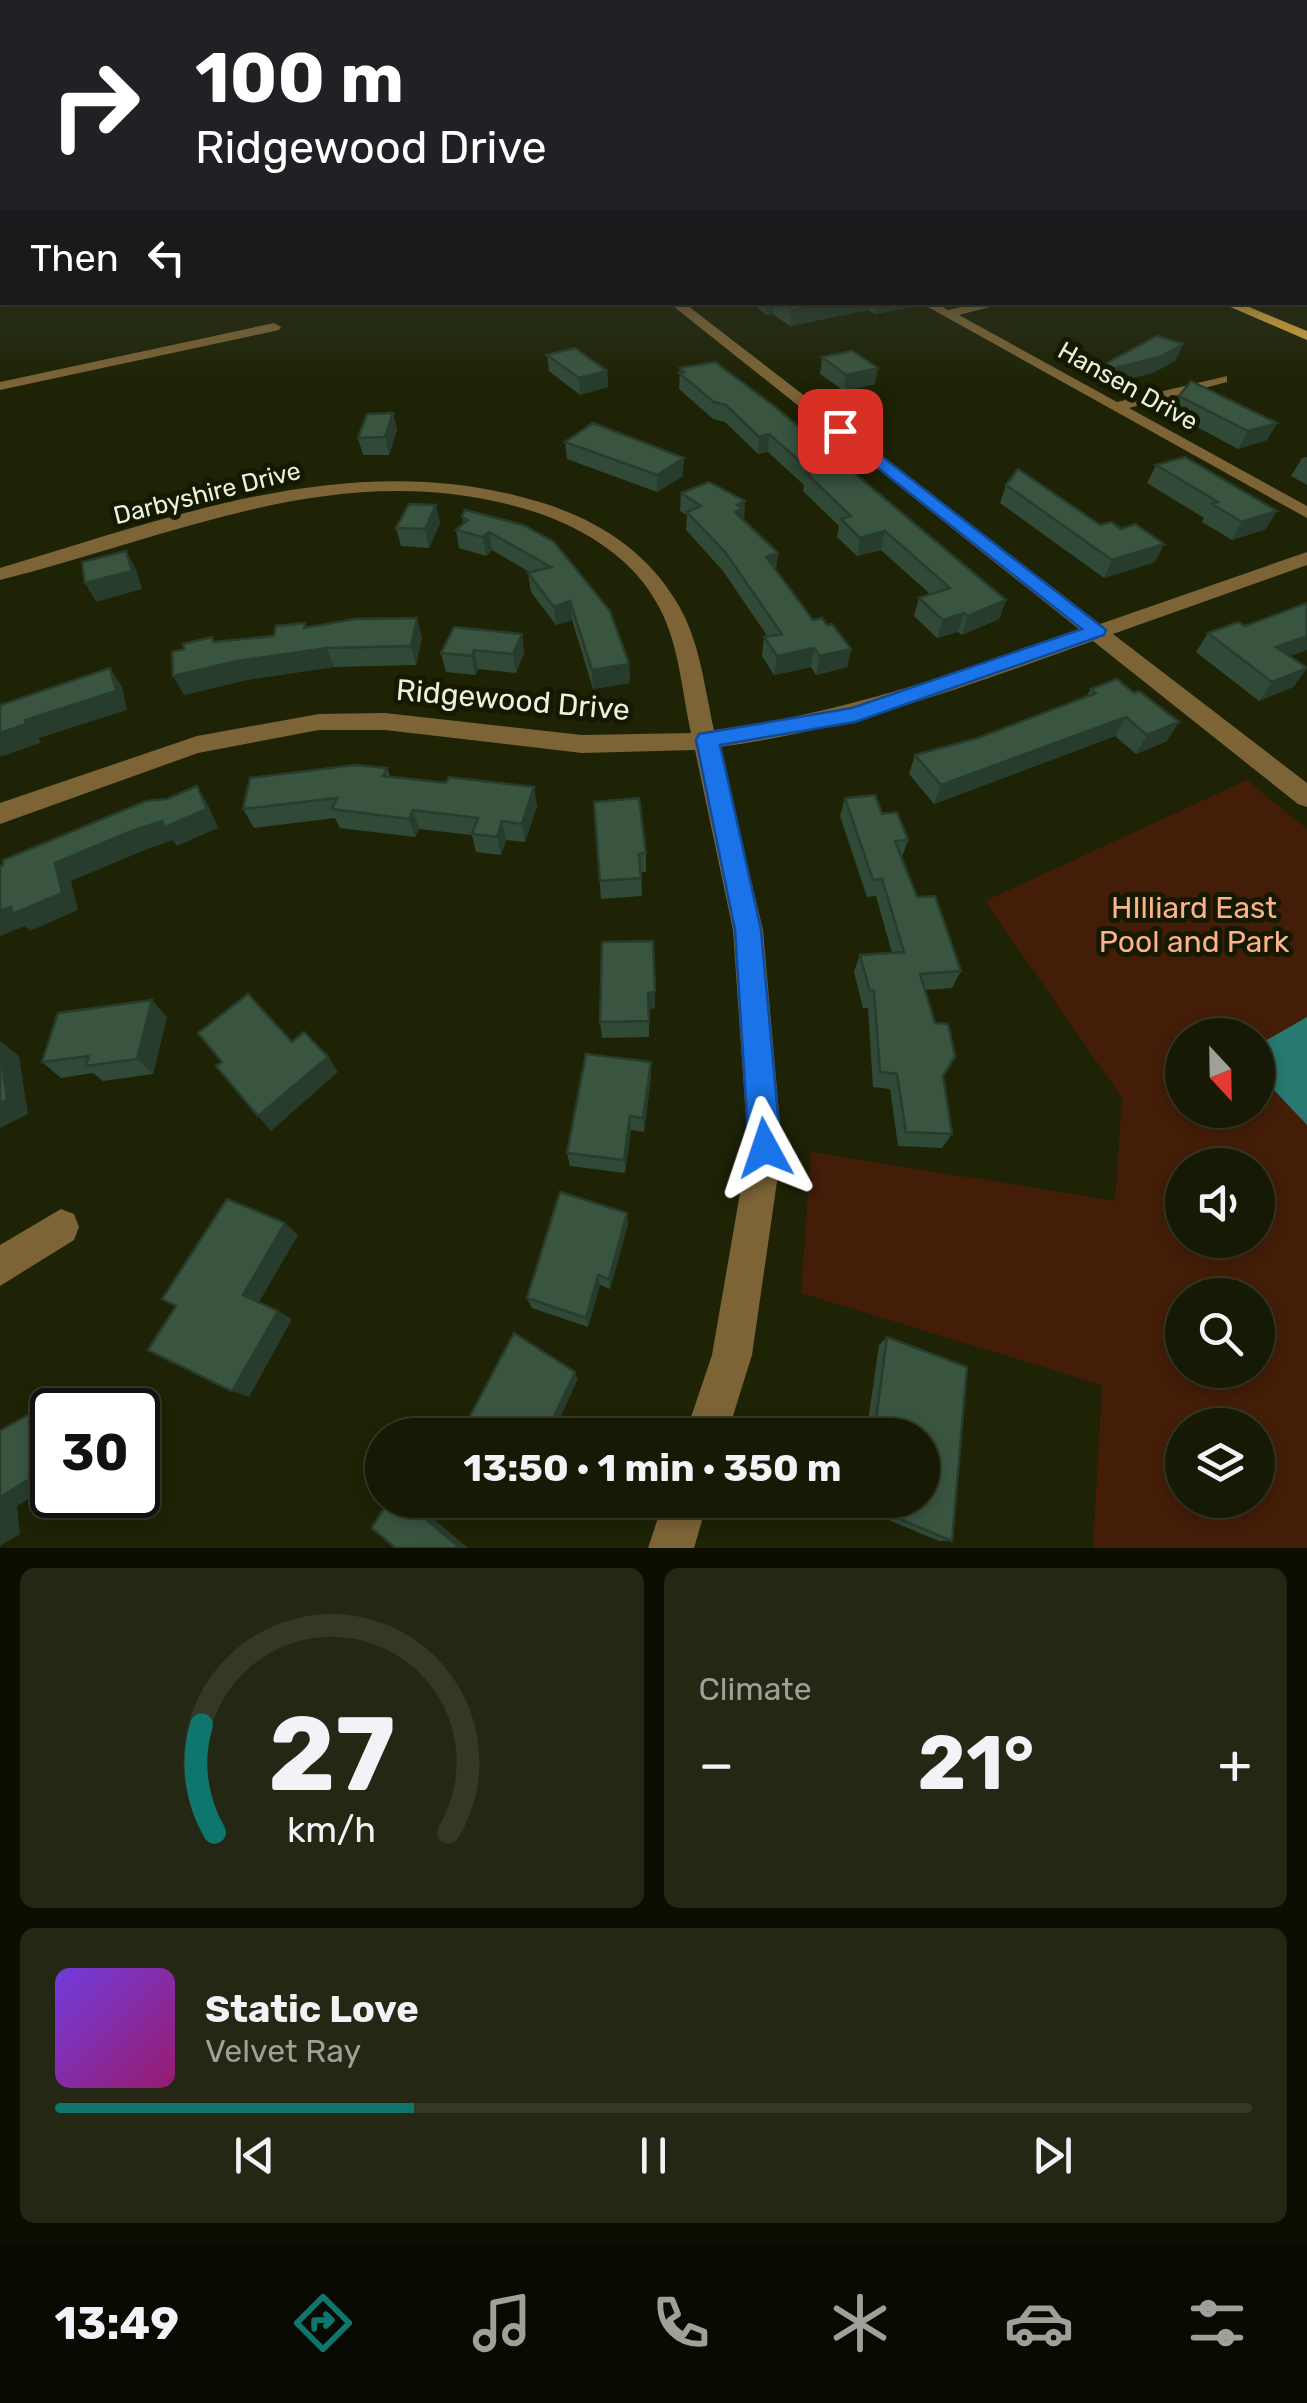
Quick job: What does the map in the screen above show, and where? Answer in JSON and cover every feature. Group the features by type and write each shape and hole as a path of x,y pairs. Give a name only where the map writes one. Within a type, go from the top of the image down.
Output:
{"main road":[{"path":"1232,305 1307,336"},
{"path":"1262,305 1307,323"}],"street":[{"path":"678,305 1307,797"},
{"name":"Hansen Drive","path":"930,305 1307,514"},
{"path":"946,314 990,305"},
{"path":"0,386 274,328"},
{"path":"1115,407 1222,379"},
{"name":"Darbyshire Drive","path":"0,574 207,515 328,489 444,486 515,498 580,522 649,574 670,603 680,627 748,930 765,1148 732,1355 712,1418"},
{"name":"Ridgewood Drive","path":"0,814 166,756 238,736 322,721 399,722 583,744 707,740 855,715 1307,558"},
{"path":"0,1266 62,1226"},
{"path":"670,1548 680,1518"}],"green space":[{"name":"HIlliard East Pool and Park","path":"1247,780 1307,829 1307,1548 1093,1548 1102,1385 801,1293 811,1152 1115,1201 1122,1098 985,901"}],"water":[{"path":"1307,1017 1307,1125 1275,1091 1275,1035"}],"building":[{"path":"785,305 816,305 792,310"},
{"path":"1157,336 1183,344 1160,357 1110,369 1107,363"},
{"path":"575,348 607,371 579,378 547,355"},
{"path":"852,351 878,368 846,375 822,357"},
{"path":"715,362 774,406 1006,600 968,616 964,613 943,620 919,598 950,588 885,531 860,538 841,519 851,516 806,473 812,472 769,434 759,437 726,405 714,402 679,373 684,372 680,368"},
{"path":"1191,381 1277,423 1248,431 1179,396"},
{"path":"393,413 385,437 358,438 367,414"},
{"path":"593,423 684,458 657,475 565,442"},
{"path":"1185,457 1277,511 1242,522 1212,504 1218,502 1156,465"},
{"path":"1018,469 1100,525 1111,522 1121,529 1135,524 1164,544 1112,560 1006,485"},
{"path":"709,482 745,501 737,505 743,508 735,512 778,553 766,557 813,620 822,618 827,625 832,624 851,649 820,656 814,648 777,656 764,637 782,634 725,552 687,512 701,506 681,493"},
{"path":"409,504 436,505 425,529 396,528"},
{"path":"465,510 523,525 554,542 610,611 629,664 592,670 570,601 554,607 528,573 551,567 489,532 483,537 456,530 468,520 462,517"},
{"path":"126,551 132,571 85,583 82,562"},
{"path":"1307,603 1307,636 1276,647 1307,668 1272,682 1208,633 1238,622 1245,626"},
{"path":"417,618 411,646 327,648 237,661 173,676 172,652 184,649 183,644 212,637 213,642 274,636 276,626 305,623 304,628 355,619"},
{"path":"454,627 522,634 513,654 474,650 472,656 441,653"},
{"path":"110,668 116,691 25,720 26,724 0,733 0,705"},
{"path":"1117,679 1179,722 1147,735 1126,717 941,785 915,755 978,738 1096,693 1091,689"},
{"path":"355,765 387,768 383,776 446,783 449,777 534,787 522,824 502,821 497,837 472,834 478,818 413,810 409,819 332,809 337,798 243,809 250,778"},
{"path":"197,786 207,809 165,827 162,821 132,831 55,863 62,893 13,914 11,907 0,911 3,860 146,801 167,799"},
{"path":"875,795 882,814 897,812 908,840 895,841 917,897 935,896 961,971 920,974 935,1023 948,1024 955,1056 943,1076 952,1134 906,1132 897,1074 880,1072 874,991 870,991 860,955 904,952 882,879 873,880 845,798"},
{"path":"639,798 646,853 639,854 641,878 600,881 594,802"},
{"path":"653,941 655,991 648,993 649,1021 600,1022 602,942"},
{"path":"248,994 292,1042 304,1032 328,1057 258,1116 216,1066 222,1062 198,1033"},
{"path":"152,1000 137,1059 86,1066 89,1056 42,1062 58,1013"},
{"path":"0,1048 7,1100 0,1103"},
{"path":"586,1054 651,1062 643,1118 630,1116 624,1160 567,1153"},
{"path":"560,1192 627,1213 609,1279 598,1275 586,1318 527,1298"},
{"path":"227,1199 285,1223 243,1295 278,1311 232,1391 148,1350 176,1306 162,1299"},
{"path":"514,1333 575,1372 553,1418 469,1418"},
{"path":"887,1337 967,1367 952,1541 897,1518 940,1518 940,1418 876,1418"},
{"path":"30,1414 30,1479 0,1497 0,1431"},
{"path":"378,1518 424,1518 460,1548 395,1548 372,1528"}],"route":[{"path":"765,1148 748,930 707,740 855,715 1097,630 840,431"}]}
